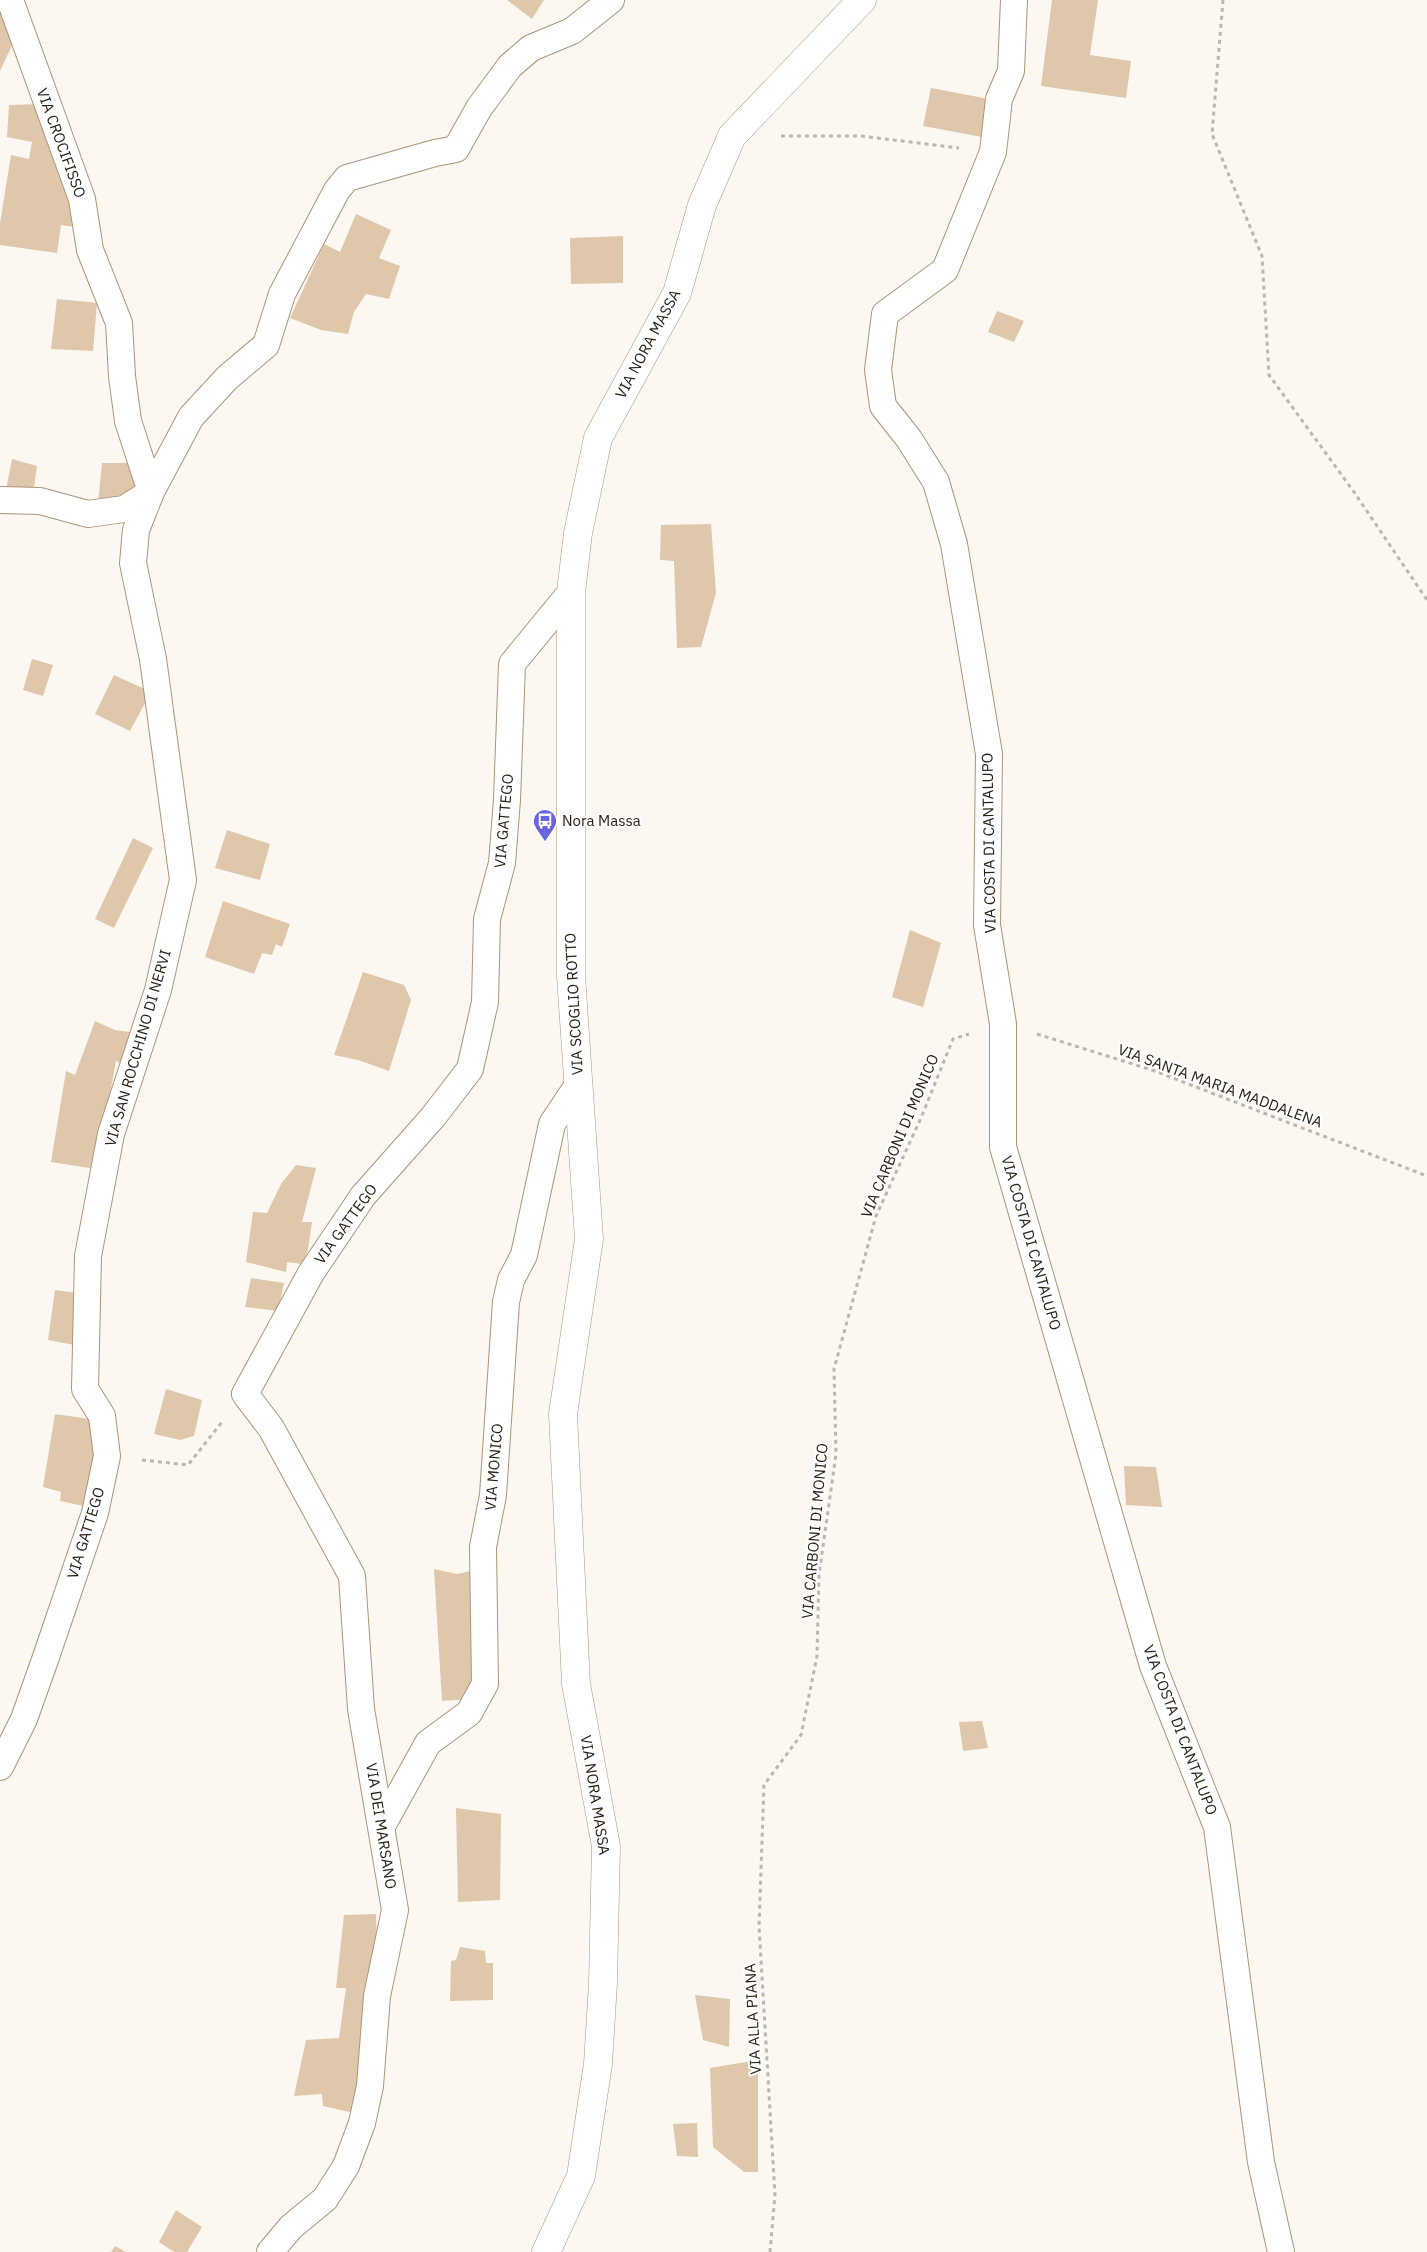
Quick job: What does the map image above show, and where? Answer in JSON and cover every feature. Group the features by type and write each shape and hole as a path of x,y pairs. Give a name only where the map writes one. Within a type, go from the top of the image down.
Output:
{"street":[{"name":"VIA CROCIFISSO","path":"10,0 82,199 90,250 119,323 122,376 128,421 151,492"},
{"name":"VIA SAN ROCCHINO DI NERVI","path":"107,1456 102,1416 85,1388 88,1256 112,1134 158,990 183,880 153,659 133,562 136,530 151,492 192,417 227,378 266,344 282,294 336,190 347,178 435,153 456,149 479,108 510,66 531,48 572,31 611,0"},
{"name":"VIA NORA MASSA","path":"570,592 578,533 598,438 677,293 702,204 732,136 862,0"},
{"name":"VIA COSTA DI CANTALUPO","path":"1014,0 1011,71 999,99 993,152 945,270 885,314 878,370 883,406 909,439 936,482 954,544 989,754 987,924 1002,1024 1003,1148 1153,1666 1217,1827 1261,2162 1282,2252"},
{"path":"0,500 40,501 88,514 124,509 151,492"},
{"name":"VIA SCOGLIO ROTTO","path":"563,1414 589,1238 571,976 570,592"},
{"name":"VIA GATTEGO","path":"245,1394 311,1273 363,1196 433,1117 470,1069 485,1002 487,919 502,863 508,800 512,664 570,592"},
{"name":"VIA MONICO","path":"382,1826 428,1743 469,1713 485,1684 483,1547 493,1495 506,1302 511,1280 524,1255 552,1124 578,1085"},
{"name":"VIA DEI MARSANO","path":"245,1394 271,1428 352,1576 361,1710 395,1910 377,1996 370,2086 362,2123 346,2166 325,2199 291,2227 270,2252"},
{"name":"VIA NORA MASSA","path":"546,2252 581,2176 598,2064 603,1983 606,1846 576,1684 563,1414"},
{"name":"VIA GATTEGO","path":"0,1767 24,1719 49,1648 95,1513 107,1456"}],"path":[{"path":"1223,0 1212,134 1262,256 1269,375 1354,492 1427,600"},
{"path":"732,136 861,136 993,152"},
{"name":"VIA SANTA MARIA MADDALENA","path":"1002,1024 1152,1070 1427,1176"},
{"name":"VIA CARBONI DI MONICO","path":"764,1785 801,1735 817,1656 819,1575 836,1454 834,1369 876,1216 921,1118 953,1039 1002,1024"},
{"path":"107,1456 188,1465 245,1394"},
{"name":"VIA ALLA PIANA","path":"764,1785 759,1926 776,2195 770,2252"}],"building":[{"path":"507,0 544,0 532,19"},
{"path":"1052,0 1098,0 1090,55 1131,61 1126,98 1041,86"},
{"path":"0,10 16,37 0,71"},
{"path":"931,88 989,99 987,138 923,126"},
{"path":"40,104 79,206 75,227 61,225 57,253 0,245 0,223 11,155 29,159 32,142 7,137 9,105"},
{"path":"356,214 391,230 379,258 400,266 389,299 366,294 354,312 348,334 321,330 290,318 324,244 340,252"},
{"path":"623,236 623,283 571,284 570,238"},
{"path":"57,299 97,303 93,351 51,349"},
{"path":"997,311 1024,321 1014,342 988,332"},
{"path":"12,459 37,466 33,494 6,490"},
{"path":"102,463 135,463 143,487 98,503"},
{"path":"711,524 716,593 701,647 677,648 674,561 660,560 661,525"},
{"path":"32,659 53,665 43,696 23,690"},
{"path":"114,675 151,692 130,731 95,714"},
{"path":"227,830 270,844 260,880 215,868"},
{"path":"133,838 153,848 114,928 95,919"},
{"path":"223,901 290,924 282,947 276,944 272,955 262,953 254,974 205,957"},
{"path":"910,930 941,943 923,1007 892,997"},
{"path":"363,972 404,985 411,1000 389,1071 358,1060 334,1055"},
{"path":"95,1021 115,1030 137,1033 125,1066 116,1061 96,1169 51,1162 66,1071 75,1075"},
{"path":"296,1165 316,1168 302,1222 312,1222 308,1250 302,1264 287,1262 286,1272 246,1262 253,1212 267,1213 281,1184"},
{"path":"251,1278 284,1283 278,1311 245,1307"},
{"path":"55,1290 84,1294 80,1346 48,1340"},
{"path":"166,1389 202,1400 194,1436 180,1440 154,1434"},
{"path":"55,1414 97,1420 93,1508 60,1501 61,1492 43,1487"},
{"path":"1124,1466 1156,1467 1162,1507 1126,1505"},
{"path":"434,1569 457,1574 475,1570 479,1682 470,1699 442,1701"},
{"path":"982,1721 988,1748 963,1751 959,1722"},
{"path":"456,1808 501,1814 500,1900 458,1902"},
{"path":"376,1914 377,1947 354,2113 323,2106 322,2094 294,2096 306,2040 339,2038 346,1988 336,1988 344,1915"},
{"path":"460,1947 485,1951 486,1963 493,1963 493,2000 450,2001 451,1961 456,1960"},
{"path":"695,1995 730,1999 729,2047 703,2040"},
{"path":"758,2060 758,2172 744,2172 713,2147 710,2068"},
{"path":"697,2123 698,2157 677,2156 673,2124"},
{"path":"176,2210 202,2227 187,2252 174,2252 159,2242"},
{"path":"115,2246 126,2252 111,2252"}],"place":[{"name":"Nora Massa","path":"545,842"}]}
